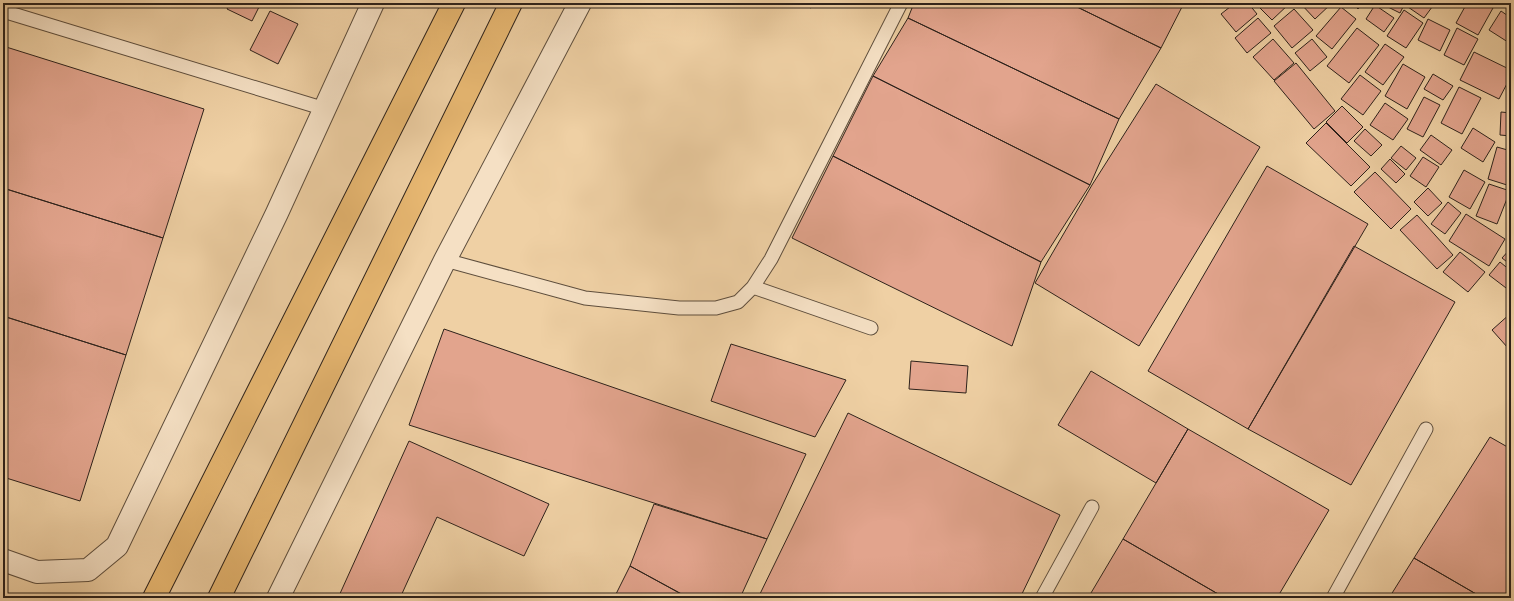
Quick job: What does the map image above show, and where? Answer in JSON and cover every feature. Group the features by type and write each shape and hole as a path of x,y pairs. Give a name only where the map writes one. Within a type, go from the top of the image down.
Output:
{"highway":[{"path":"154,598 454,3"},
{"path":"219,598 512,3"}],"street":[{"path":"3,560 37,572 88,570 117,546 325,109 373,3"},
{"path":"278,598 445,260 580,3"}],"lane":[{"path":"445,260 585,298 679,308 716,308 738,302 753,287 771,259 901,3"},
{"path":"3,11 325,109"},
{"path":"753,287 871,328"},
{"path":"1333,598 1426,428"},
{"path":"1042,598 1092,507"}],"building":[{"path":"230,3 261,3 252,21 227,9"},
{"path":"801,3 813,3 811,8"},
{"path":"914,3 1069,3 1161,48 1119,119 908,18"},
{"path":"1069,3 1184,3 1161,48"},
{"path":"1235,3 1248,3 1257,14 1236,32 1221,14"},
{"path":"1262,3 1290,3 1272,20 1258,6"},
{"path":"1300,3 1332,3 1315,19"},
{"path":"1352,3 1363,3 1358,9"},
{"path":"1380,3 1405,3 1400,13"},
{"path":"1411,3 1435,3 1424,18 1408,7"},
{"path":"1467,3 1483,3 1493,8 1478,35 1456,23"},
{"path":"1500,3 1511,3 1511,11"},
{"path":"1375,5 1394,18 1384,32 1366,19"},
{"path":"1341,7 1356,19 1332,49 1316,36"},
{"path":"1294,9 1313,30 1292,48 1274,26"},
{"path":"1404,10 1423,23 1406,48 1387,36"},
{"path":"270,11 298,24 278,64 250,50"},
{"path":"1501,11 1511,18 1511,44 1489,30"},
{"path":"908,18 1119,119 1090,185 873,76"},
{"path":"1258,18 1271,33 1247,53 1235,38"},
{"path":"1428,19 1450,30 1440,51 1418,40"},
{"path":"1357,28 1379,45 1349,83 1327,66"},
{"path":"1457,28 1478,39 1464,65 1444,55"},
{"path":"1273,39 1294,63 1274,80 1253,57"},
{"path":"1312,39 1327,57 1310,71 1295,53"},
{"path":"1385,44 1404,57 1383,85 1365,72"},
{"path":"3,46 204,109 163,238 3,188"},
{"path":"1474,52 1511,70 1511,76 1499,99 1460,80"},
{"path":"1296,63 1335,111 1314,129 1274,81"},
{"path":"1403,64 1425,77 1407,109 1385,96"},
{"path":"1433,74 1453,86 1443,100 1424,89"},
{"path":"1360,75 1381,91 1363,115 1341,99"},
{"path":"873,76 1090,185 1041,262 833,156"},
{"path":"1156,84 1260,147 1139,346 1035,283 1092,185"},
{"path":"1459,87 1481,98 1462,134 1441,123"},
{"path":"1424,97 1440,105 1423,137 1407,129"},
{"path":"1385,103 1408,119 1393,140 1370,125"},
{"path":"1342,106 1363,127 1347,143 1326,122"},
{"path":"1501,112 1511,113 1511,136 1500,135"},
{"path":"1326,123 1370,167 1351,186 1306,143"},
{"path":"1473,128 1495,142 1483,162 1461,148"},
{"path":"1365,129 1382,145 1371,156 1354,141"},
{"path":"1431,135 1452,150 1441,165 1420,150"},
{"path":"1401,146 1416,158 1406,170 1391,158"},
{"path":"1497,147 1511,151 1511,168 1507,185 1488,179"},
{"path":"833,156 1041,262 1012,346 792,238"},
{"path":"1423,157 1439,167 1426,187 1410,176"},
{"path":"1390,159 1405,174 1396,183 1381,169"},
{"path":"1267,166 1368,224 1248,429 1148,371"},
{"path":"1464,170 1485,182 1470,209 1449,197"},
{"path":"1375,172 1411,209 1391,229 1354,192"},
{"path":"1489,184 1510,191 1497,224 1476,216"},
{"path":"3,188 163,238 126,355 3,316"},
{"path":"1428,188 1442,203 1428,216 1414,202"},
{"path":"1448,202 1461,213 1445,234 1431,224"},
{"path":"1466,214 1505,239 1489,266 1449,241"},
{"path":"1417,215 1453,255 1437,269 1400,230"},
{"path":"1354,246 1455,302 1351,485 1248,429"},
{"path":"1511,248 1511,265 1502,258"},
{"path":"1460,252 1485,272 1468,292 1443,272"},
{"path":"1500,262 1511,271 1510,291 1489,275"},
{"path":"1511,313 1511,345 1508,348 1492,330"},
{"path":"3,316 126,355 80,501 3,477"},
{"path":"444,329 806,454 767,539 409,425"},
{"path":"731,344 846,380 815,437 711,401"},
{"path":"911,361 968,366 966,393 909,389"},
{"path":"1091,371 1188,429 1156,483 1058,425"},
{"path":"848,413 1060,515 1020,598 758,598"},
{"path":"1188,429 1329,510 1277,598 1225,598 1123,539"},
{"path":"1490,437 1511,449 1511,598 1483,598 1414,558"},
{"path":"409,441 549,504 524,556 437,517 400,598 338,598"},
{"path":"654,504 767,539 740,598 689,598 630,566"},
{"path":"1123,539 1225,598 1088,598"},
{"path":"1414,558 1483,598 1389,598"},
{"path":"630,566 683,595 682,598 614,598"}]}
